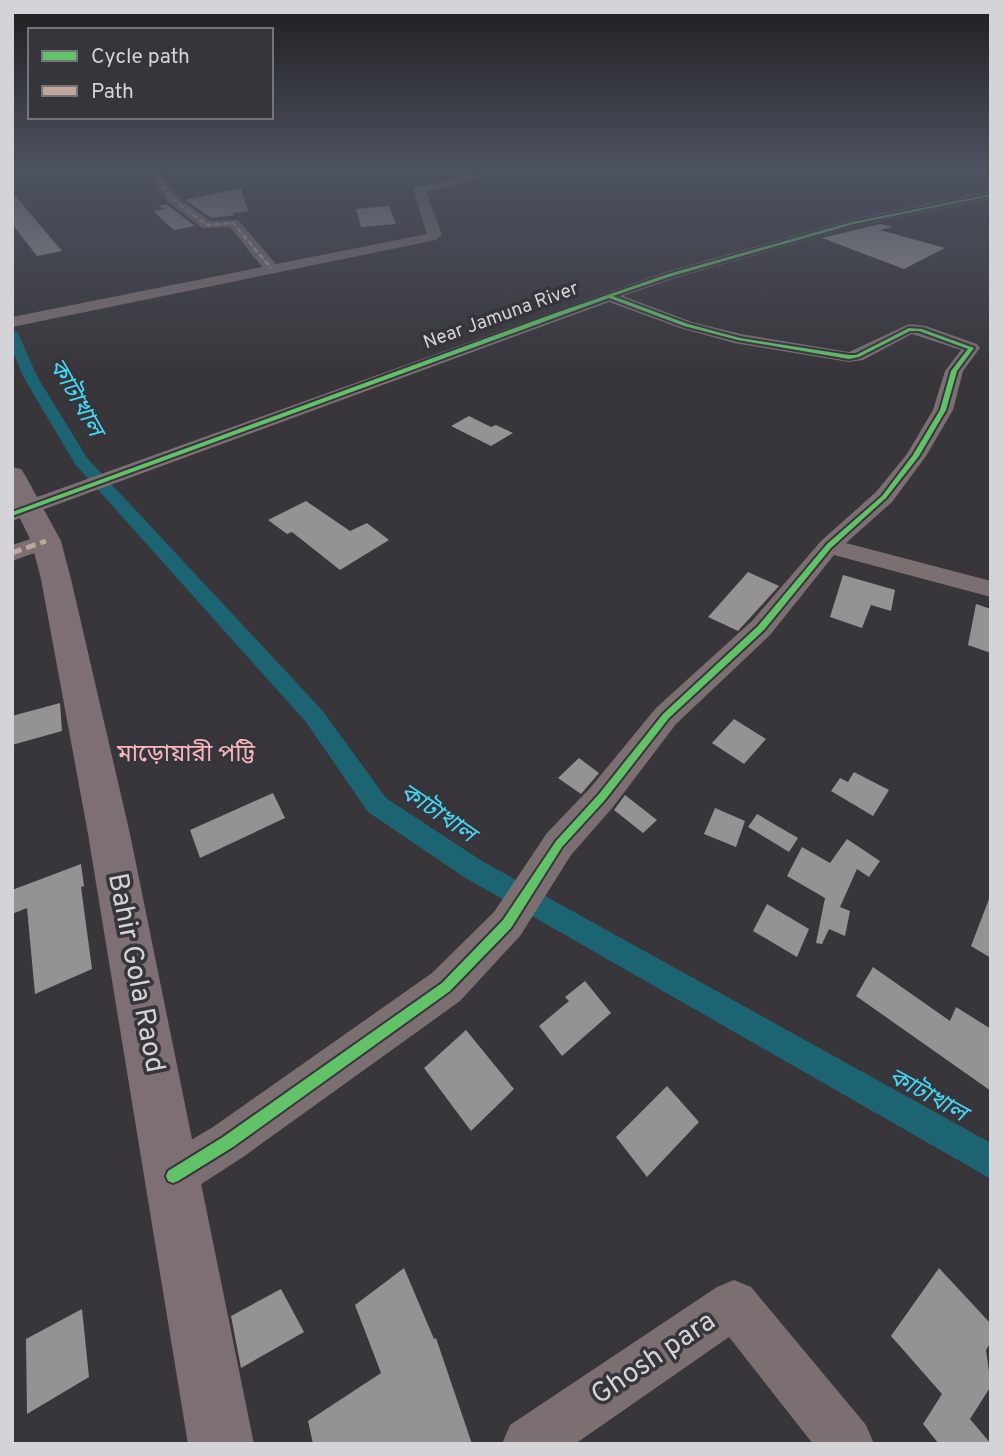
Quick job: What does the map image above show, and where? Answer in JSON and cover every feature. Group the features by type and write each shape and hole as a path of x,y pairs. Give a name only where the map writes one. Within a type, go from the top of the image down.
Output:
{"main road":[{"name":"Bahir Gola Raod","path":"27,515 85,716 221,1444"}],"street":[{"path":"246,238 271,268"},
{"path":"12,322 428,238"},
{"name":"Near Jamuna River","path":"27,515 192,447 608,296 800,238"},
{"path":"173,1176 228,1142 446,987 507,924 559,844 602,797 666,716 761,628 829,546 884,497 916,456 943,410 954,371 971,347 920,330 909,329 857,356 849,357 740,339 686,325 608,296"},
{"path":"829,546 991,589"},
{"name":"Ghosh para","path":"529,1444 734,1304 847,1444"}],"building":[{"path":"23,238 51,238 62,251 37,256"},
{"path":"822,238 909,238 945,248 904,269"},
{"path":"469,416 491,427 496,425 513,433 491,446 451,426"},
{"path":"306,501 350,531 367,523 389,540 340,570 292,532 287,534 268,520"},
{"path":"748,572 779,586 738,631 708,617"},
{"path":"843,575 895,590 891,611 871,605 862,628 830,617"},
{"path":"976,604 991,609 991,653 968,645"},
{"path":"60,703 62,731 12,745 12,716"},
{"path":"734,719 766,739 744,764 712,743"},
{"path":"579,758 599,773 581,794 558,778"},
{"path":"854,772 889,790 873,816 831,791 840,778 848,782"},
{"path":"273,793 285,818 200,858 190,830"},
{"path":"625,795 657,820 643,833 614,810"},
{"path":"715,808 745,821 736,847 704,834"},
{"path":"757,814 798,838 789,852 748,827"},
{"path":"847,839 880,861 869,877 857,869 840,907 850,911 845,936 829,929 822,944 816,943 825,898 787,876 802,847 830,863"},
{"path":"81,864 84,886 81,887 92,969 35,994 27,908 12,914 12,890"},
{"path":"991,899 991,958 971,946"},
{"path":"767,904 809,929 797,957 753,931"},
{"path":"873,967 950,1021 956,1007 991,1029 991,1091 856,996"},
{"path":"585,981 611,1013 562,1056 539,1026 569,1001 565,997"},
{"path":"466,1030 514,1089 471,1131 424,1068"},
{"path":"667,1086 699,1122 647,1177 616,1137"},
{"path":"404,1268 434,1339 436,1338 472,1444 313,1444 308,1421 381,1373 355,1305"},
{"path":"939,1268 991,1324 991,1342 986,1350 991,1386 970,1419 991,1444 939,1444 923,1424 942,1394 891,1336"},
{"path":"281,1289 304,1332 241,1368 231,1316"},
{"path":"82,1309 89,1377 27,1414 26,1339"}],"waterway":[{"name":"কাটাখাল","path":"12,333 30,376 81,461 314,716 377,805 473,869 991,1162"}],"marked path":[{"path":"246,238 271,268"},
{"path":"12,553 46,541"}],"cycle path":[{"path":"12,514 555,315 670,275 800,238"},
{"path":"173,1176 228,1142 446,987 507,924 559,844 602,797 666,716 761,628 829,546 884,497 916,456 943,410 954,371 971,348 920,330 909,329 857,356 849,357 740,339 686,325 608,296"}],"district":[{"name":"মাড়োয়ারী পট্টি","path":"186,755"}]}
